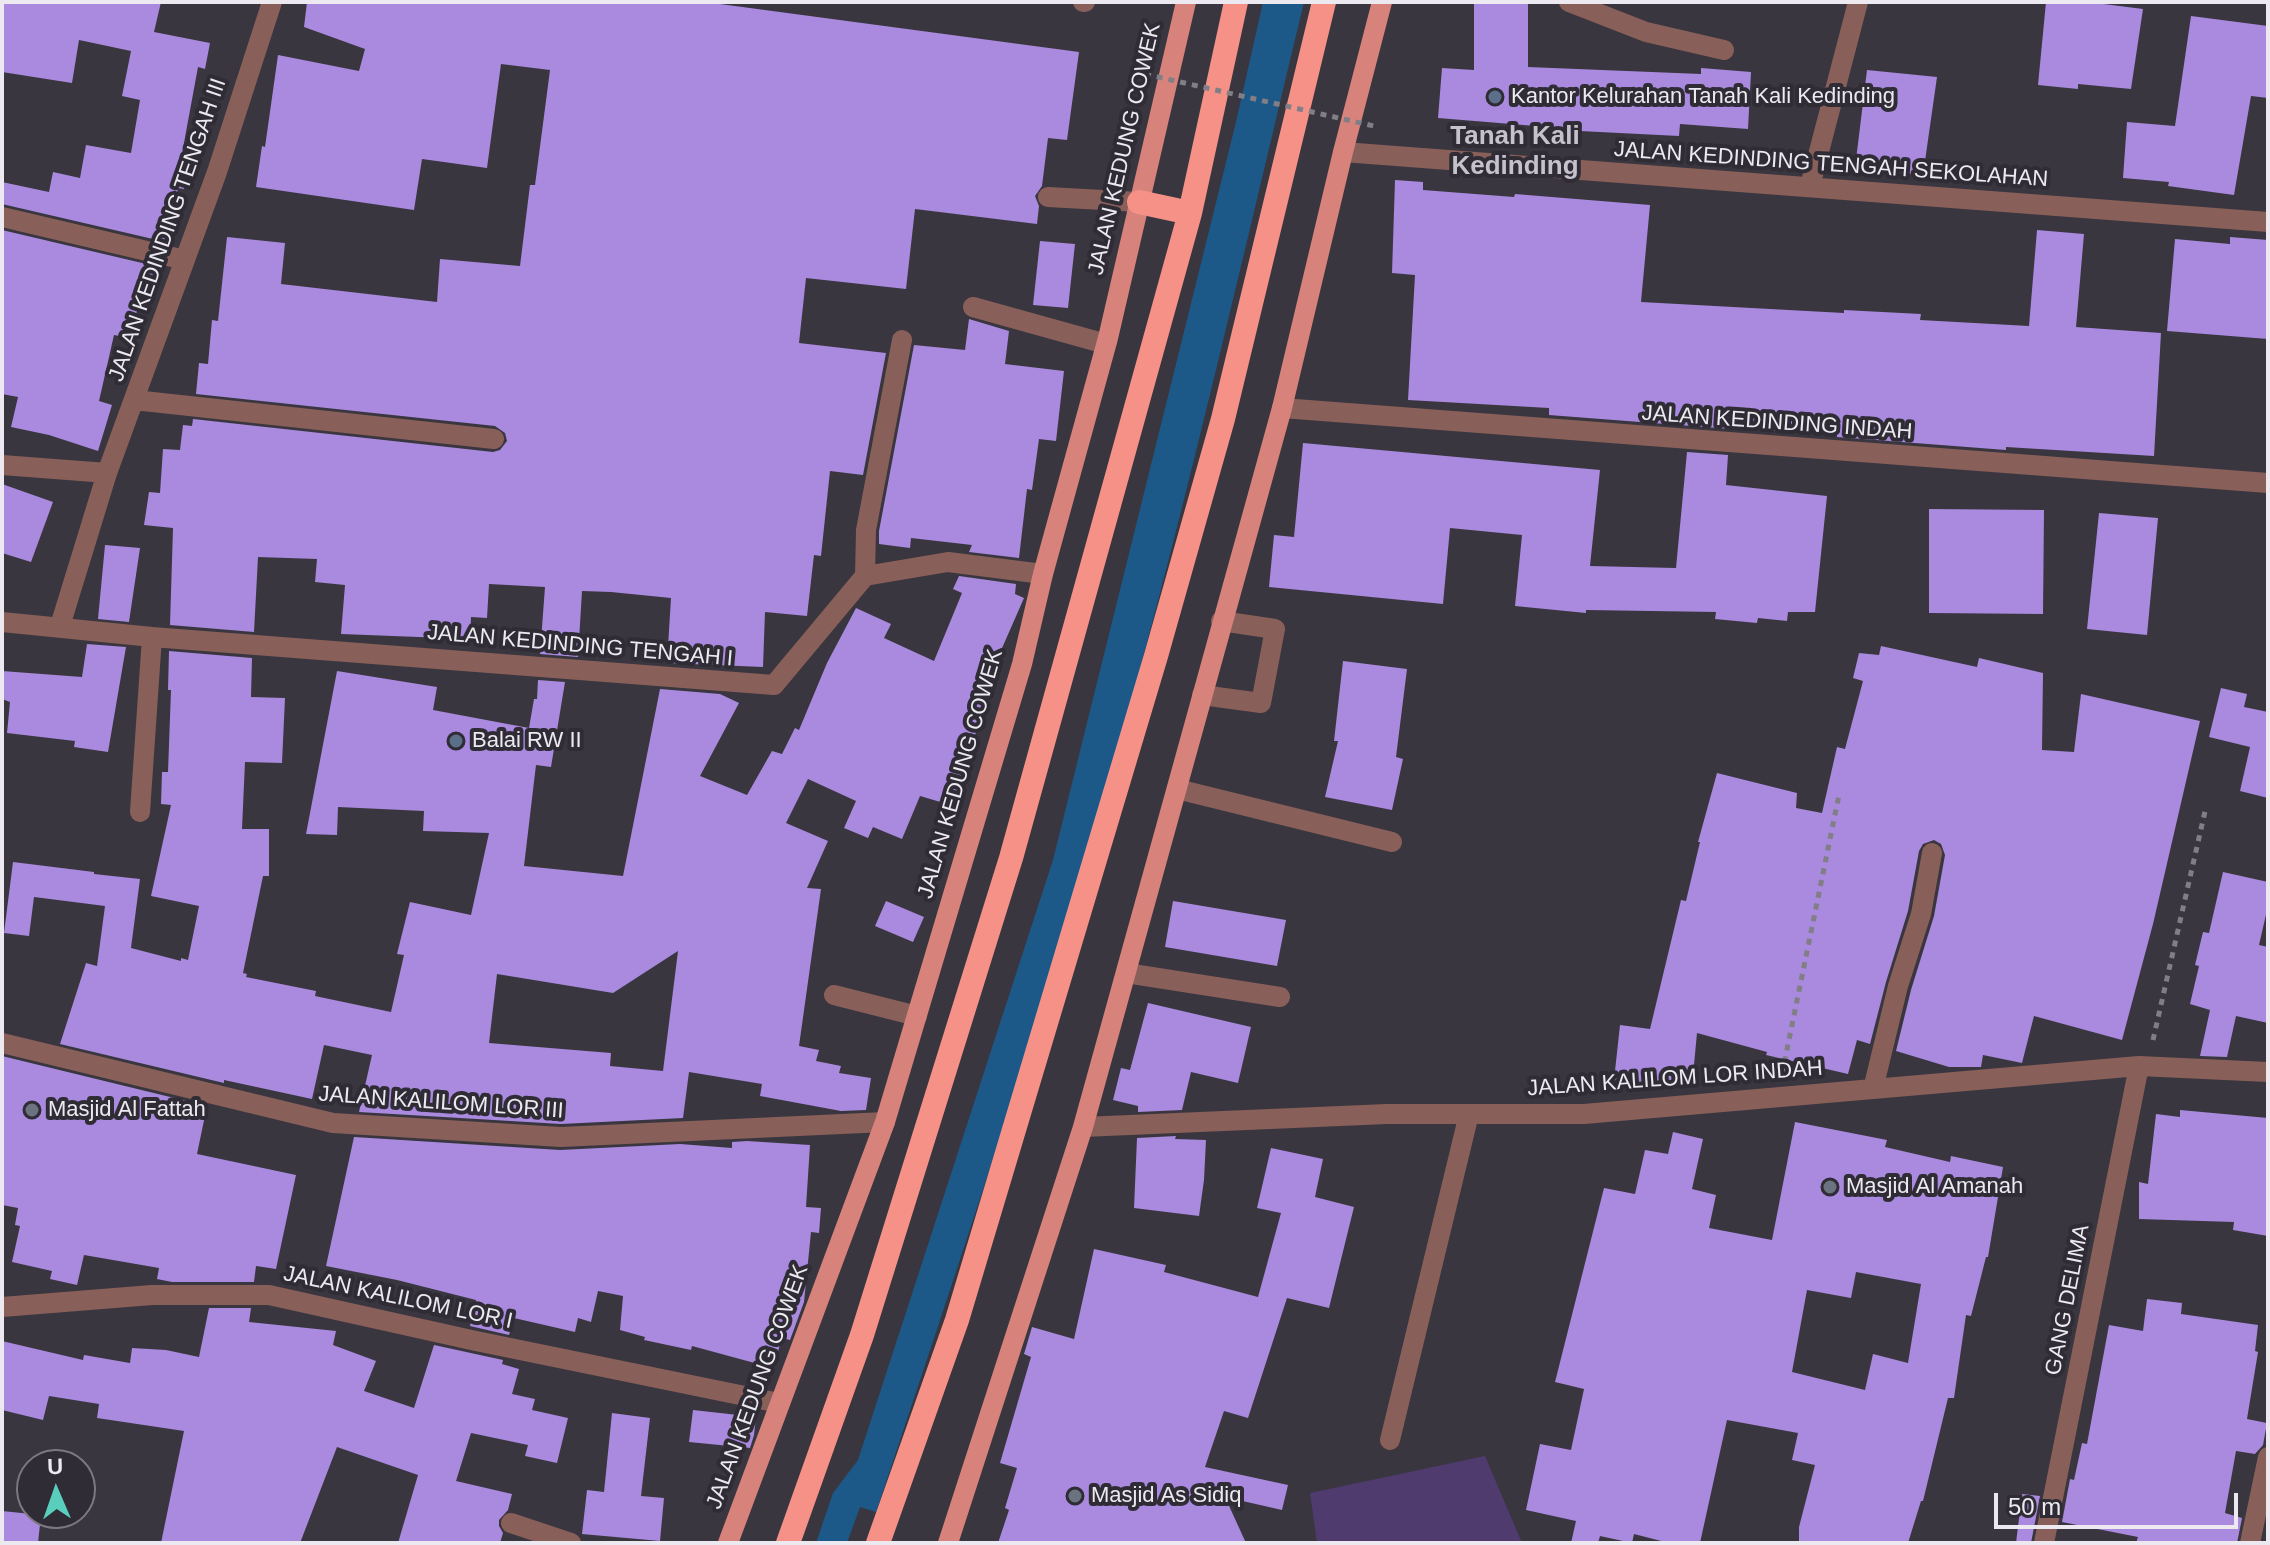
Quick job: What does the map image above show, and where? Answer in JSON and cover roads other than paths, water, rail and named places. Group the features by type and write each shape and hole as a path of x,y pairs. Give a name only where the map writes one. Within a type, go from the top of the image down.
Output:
{"highway":[{"path":"788,1543 862,1335 1011,858 1190,213 1236,2"},
{"path":"878,1543 957,1320 1156,656 1223,419 1324,2"},
{"path":"1139,202 1190,213"}],"main road":[{"name":"JALAN KEDUNG COWEK","path":"728,1543 885,1122 1022,664 1043,574 1106,344 1186,2"},
{"path":"948,1543 1083,1127 1282,408 1382,2"}],"street":[{"name":"JALAN KEDINDING TENGAH III","path":"60,626 107,473 217,172 272,2"},
{"path":"1569,2 1646,32 1724,50"},
{"path":"1810,186 1858,2"},
{"name":"JALAN KEDINDING TENGAH SEKOLAHAN","path":"1343,152 2268,222"},
{"path":"1048,197 1139,202"},
{"path":"2,217 185,260"},
{"path":"973,307 1106,344"},
{"path":"902,340 866,530 865,576 948,562 1043,574"},
{"path":"134,400 494,439"},
{"name":"JALAN KEDINDING INDAH","path":"1282,408 2268,483"},
{"path":"2,465 107,473"},
{"name":"JALAN KEDINDING TENGAH I","path":"2,622 152,637 774,685 865,576"},
{"path":"1202,695 1261,703 1275,629 1221,621"},
{"path":"140,812 152,637"},
{"path":"1177,789 1392,842"},
{"path":"1873,1089 1894,1001 1921,914 1932,853"},
{"path":"1126,973 1280,997"},
{"path":"834,995 917,1016"},
{"name":"JALAN KALILOM LOR III","path":"2,1043 333,1123 561,1137 885,1122"},
{"name":"JALAN KALILOM LOR INDAH","path":"1083,1127 1267,1117 1584,1114 2143,1066 2268,1072"},
{"name":"GANG DELIMA","path":"2044,1543 2143,1066"},
{"path":"1390,1440 1469,1114"},
{"name":"JALAN KALILOM LOR I","path":"2,1307 152,1295 269,1295 779,1403"},
{"path":"2256,1541 2268,1457"},
{"path":"511,1523 571,1543"}],"water":[{"path":"1263,2 1304,2 1199,439 1113,765 1007,1114 876,1512 860,1507 847,1543 816,1543 833,1493 858,1460 1053,860"}],"place":[{"name":"Kantor Kelurahan Tanah Kali Kedinding","path":"1495,97"},
{"name":"Balai RW II","path":"456,741"},
{"name":"Masjid Al Fattah","path":"32,1110"},
{"name":"Masjid Al Amanah","path":"1830,1187"},
{"name":"Masjid As Sidiq","path":"1075,1496"}],"district":[{"name":"Tanah Kali Kedinding","path":"1515,152"}]}
